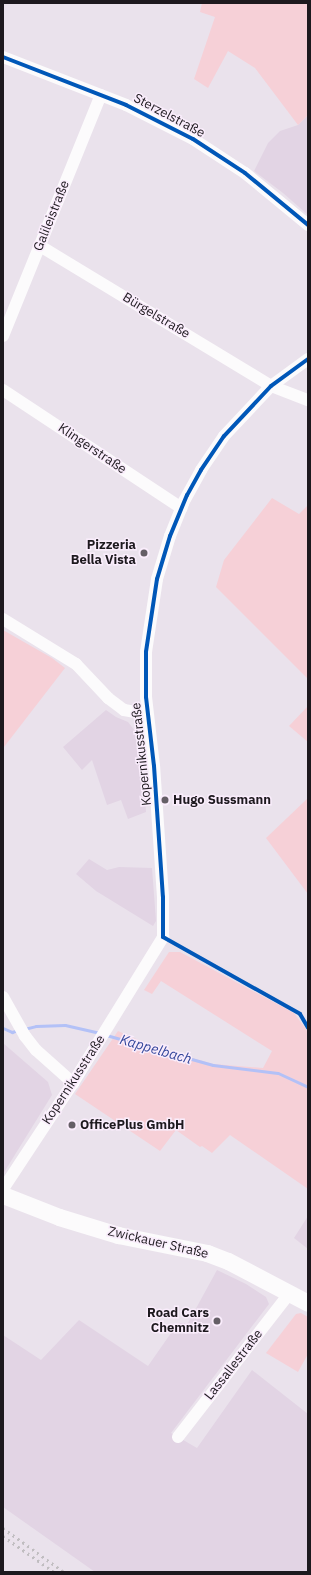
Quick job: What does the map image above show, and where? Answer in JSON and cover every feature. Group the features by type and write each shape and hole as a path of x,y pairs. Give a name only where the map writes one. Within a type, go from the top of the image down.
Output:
{"main road":[{"name":"Zwickauer Straße","path":"3,1195 59,1217 110,1232 207,1254 228,1261 308,1303"}],"street":[{"name":"Sterzelstraße","path":"3,57 102,95 156,119 215,152 257,182 308,225"},
{"name":"Galileistraße","path":"3,336 102,95"},
{"name":"Bürgelstraße","path":"40,246 271,386 308,400"},
{"name":"Kopernikusstraße","path":"3,1189 73,1083 163,937 163,897 154,766 148,714 146,652 150,618 161,563 181,508 200,470 214,449 243,414 271,386 308,359"},
{"name":"Klingerstraße","path":"3,390 181,508"},
{"path":"3,619 76,664 108,698 124,710 148,714"},
{"path":"3,997 25,1036 36,1050 73,1083"},
{"name":"Lassallestraße","path":"178,1437 289,1294"}],"shaded area":[{"path":"202,3 308,3 308,115 298,125 255,68 228,51 208,88 194,79 215,17 200,12"},
{"path":"308,115 308,215 283,193 254,171 268,143 280,131 298,125"},
{"path":"272,498 299,514 308,505 308,679 216,587 224,560"},
{"path":"3,630 52,658 65,668 4,747 3,746"},
{"path":"308,706 308,742 289,726"},
{"path":"106,710 116,717 128,722 135,731 137,751 142,752 146,812 128,819 121,800 107,805 92,760 82,770 63,747"},
{"path":"308,798 308,894 266,838"},
{"path":"89,859 107,870 119,867 152,868 156,921 153,926 96,891 76,874"},
{"path":"169,952 180,952 294,1013 308,1032 308,1189 230,1135 212,1153 202,1146 200,1147 176,1130 160,1151 75,1094 118,1031 154,1047 213,1064 263,1068 272,1051 161,981 152,994 144,990"},
{"path":"3,1043 48,1082 52,1095 3,1174"},
{"path":"308,1216 308,1249 294,1238"},
{"path":"217,1270 246,1284 266,1297 269,1304 171,1433 197,1448 252,1370 308,1414 308,1572 95,1572 3,1507 3,1335 41,1360 79,1320 148,1366 178,1323 188,1323"},
{"path":"301,1313 308,1317 308,1354 298,1372 266,1353 296,1314"}],"waterway":[{"name":"Kappelbach","path":"24,1029 36,1026 65,1025 101,1033"},
{"name":"Kappelbach","path":"3,1028 12,1032 18,1030"},
{"name":"Kappelbach","path":"106,1035 213,1065 278,1073 308,1087"}],"railway":[{"path":"3,1528 64,1572"},
{"path":"3,1536 54,1572"}],"cycle path":[{"path":"3,57 126,105 193,139 245,173 308,225"},
{"path":"308,359 271,386 224,436 201,470 187,495 170,536 157,579 146,652 146,697 154,766 163,897 163,937 300,1014 308,1028"}],"place":[{"name":"Pizzeria Bella Vista","path":"144,553"},
{"name":"Hugo Sussmann","path":"165,800"},
{"name":"OfficePlus GmbH","path":"72,1125"},
{"name":"Road Cars Chemnitz","path":"217,1321"}]}
